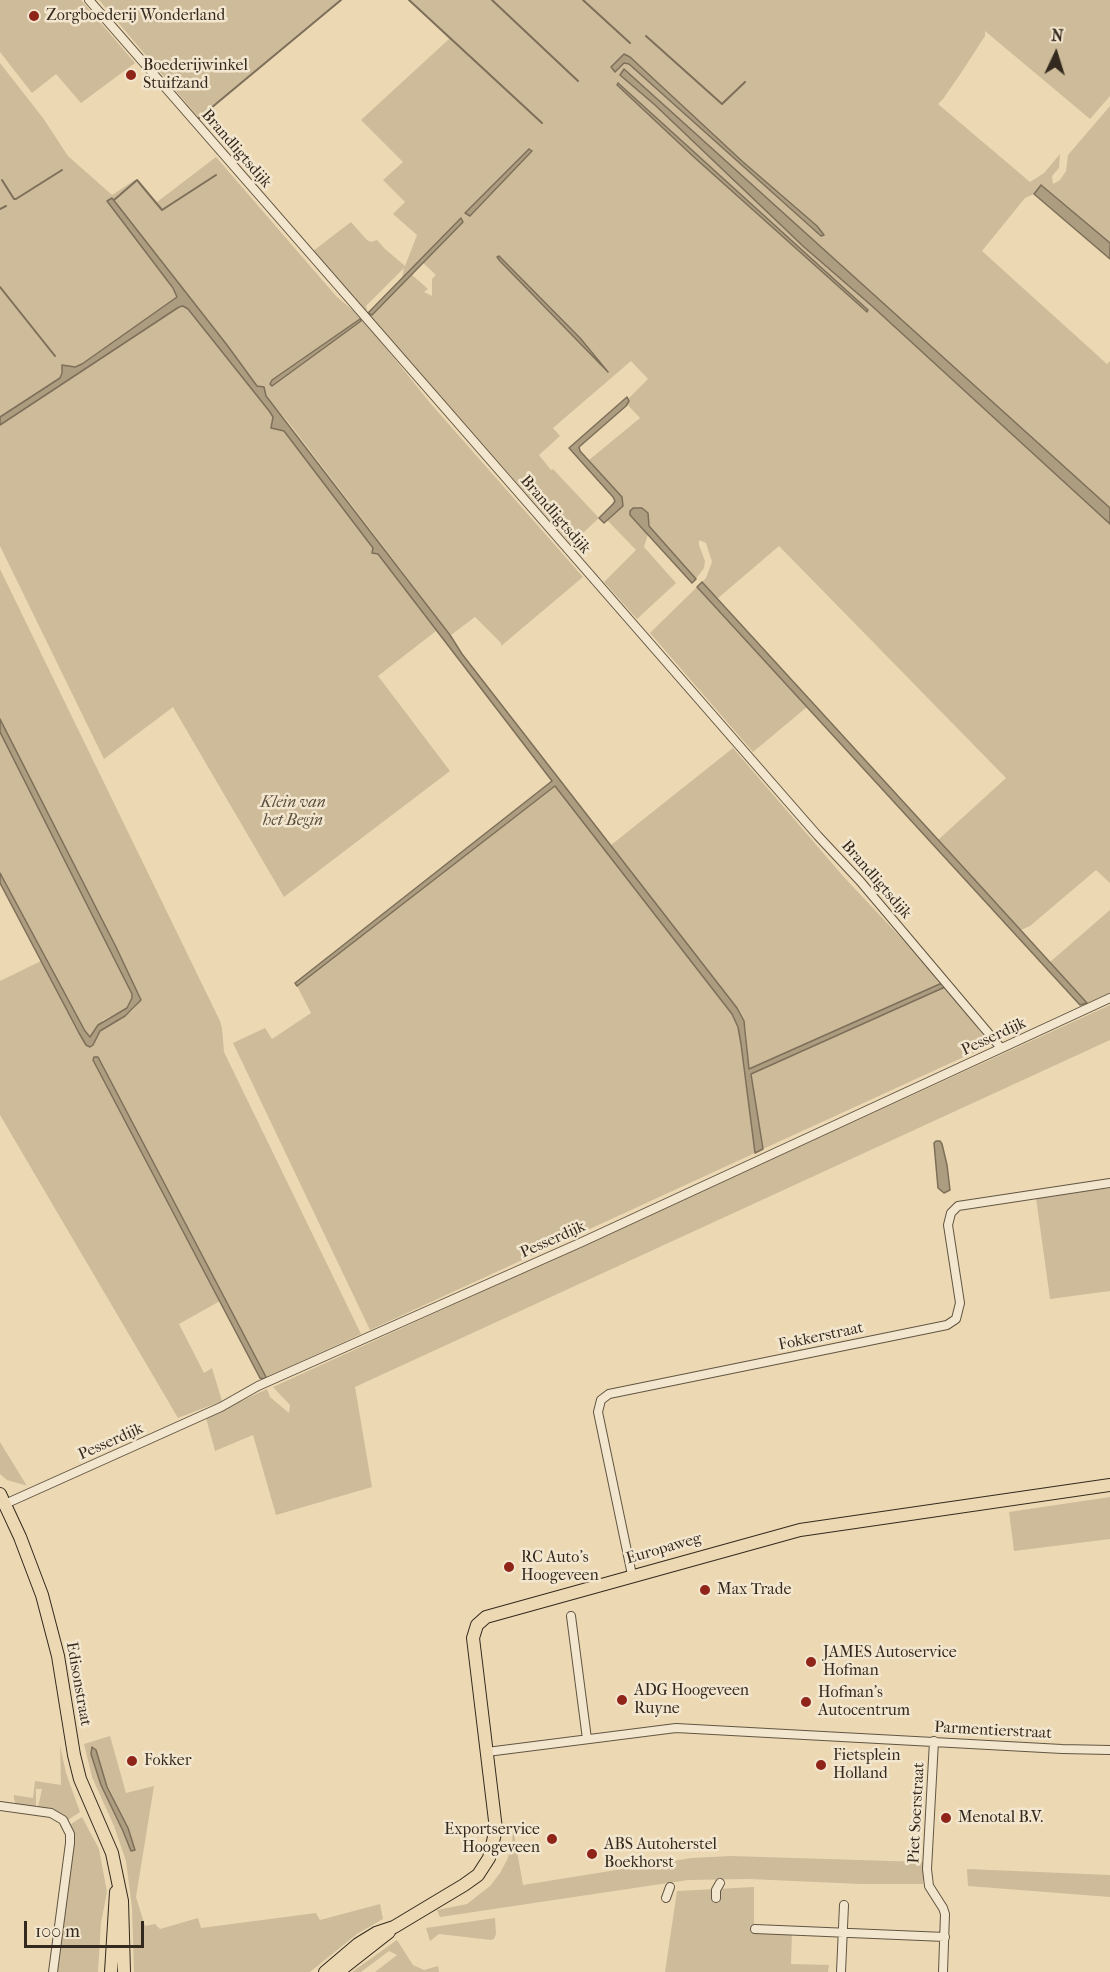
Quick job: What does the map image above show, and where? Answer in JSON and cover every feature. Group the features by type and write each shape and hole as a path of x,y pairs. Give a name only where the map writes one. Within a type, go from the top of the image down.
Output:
{"main road":[{"name":"Europaweg","path":"325,1972 358,1944 376,1933 394,1927 464,1885 478,1875 489,1858 496,1829 473,1638 477,1625 491,1614 800,1530 1110,1485"},
{"name":"Edisonstraat","path":"3,1499 42,1595 58,1656 80,1779 112,1853 122,1902 124,1972"},
{"name":"Edisonstraat","path":"111,1972 117,1880"},
{"name":"Europaweg","path":"338,1972 394,1927"}],"street":[{"name":"Brandligtsdijk","path":"89,0 818,836 860,881 1001,1048"},
{"name":"Pesserdijk","path":"3,1499 221,1407 258,1386 299,1370 582,1242 1110,998"},
{"name":"Fokkerstraat","path":"632,1575 598,1412 601,1400 609,1394 947,1325 956,1319 960,1303 948,1225 951,1213 958,1206 1110,1183"},
{"path":"570,1616 587,1739"},
{"name":"Parmentierstraat","path":"487,1752 660,1729 691,1728 1110,1750"},
{"name":"Piet Soerstraat","path":"934,1741 927,1869 929,1886 943,1908 945,1937"},
{"path":"0,1806 51,1813 66,1824 70,1834 53,1972"},
{"path":"716,1898 716,1890 720,1883"},
{"path":"666,1898 670,1887"},
{"path":"841,1972 844,1905"},
{"path":"755,1929 945,1937 944,1972"}],"green space":[{"path":"0,0 81,0 135,63 81,103 56,74 32,93 0,52"},
{"path":"99,0 341,0 199,118"},
{"path":"409,0 1110,0 1110,96 1090,119 985,31 985,36 938,104 1030,182 1044,173 1060,154 1059,168 1052,176 1053,184 1060,180 1066,171 1068,155 1110,106 1110,243 1041,185 1034,194 1025,198 982,251 1107,364 1110,361 1110,508 625,70 620,75 655,105 804,247 877,310 1110,524 1110,883 1096,870 1030,926 1021,930 938,840 1006,778 779,546 717,599 702,582 712,562 706,543 699,540 705,561 704,568 696,579 649,526 649,516 631,509 630,515 648,534 644,547 676,583 637,619 604,582 636,550 607,520 623,506 622,497 589,460 640,418 627,404 629,398 648,379 631,361 553,428 560,436 539,455 599,518 571,544 313,251 351,222 367,240 371,242 377,240 405,266 417,235 393,214 405,202 383,180 403,162 361,120 449,39","holes":["630,57 743,162 817,226 824,235 820,236 629,64 624,63","618,84 866,312 695,158 617,86","529,150 532,152 471,216 466,214","461,218 463,222 422,262 436,275 432,279 432,296 424,292 428,289 411,274 372,315 368,313 366,306 404,268 402,278"]},
{"path":"0,63 43,118 68,156 112,195 135,180 157,202 216,157 336,296 362,318 431,404 583,577 501,646 501,643 475,617 451,635 227,345 177,298 82,364 62,369 60,378 0,417","holes":["112,198 179,284 172,288"]},
{"name":"Klein van het Begin","path":"183,306 188,309 259,397 278,428 284,431 373,548 373,553 378,554 436,631 378,676 450,771 284,897 173,707 104,759 0,546 0,425"},
{"path":"0,569 220,1021 224,1052 361,1334 266,1377 93,1058 220,1301 179,1324 204,1373 212,1368 222,1401 178,1418 0,1115 0,981 41,961 86,1045 100,1031 132,1011 141,1000 0,719"},
{"path":"697,587 807,707 753,752 650,633"},
{"path":"0,732 132,994 127,1008 103,1020 91,1038 85,1031 0,873"},
{"path":"733,748 843,876 947,987 990,1045 763,1149 750,1074 945,987 941,983 749,1070 746,1030 742,1016 611,845"},
{"path":"556,786 732,1014 738,1027 741,1044 755,1153 370,1330 233,1043 265,1028 272,1039 311,1013 297,986"},
{"path":"1110,910 1110,993 1087,1003 1050,962"},
{"path":"1110,1005 1110,1040 355,1387 372,1487 276,1515 253,1435 215,1451 206,1418 267,1389 270,1397 289,1413 290,1405 273,1387"},
{"path":"1110,1188 1110,1291 1050,1299 1036,1198"},
{"path":"0,1442 27,1486 7,1480 0,1474"},
{"path":"1110,1497 1110,1539 1014,1551 1009,1512"},
{"path":"110,1736 126,1793 154,1786 136,1897 145,1926 155,1924 160,1929 198,1918 201,1928 316,1913 320,1920 380,1904 383,1919 357,1934 310,1972 134,1972 132,1908 126,1861 114,1826 92,1777 84,1744"},
{"path":"60,1745 66,1773 80,1812 68,1820 55,1811 38,1807 42,1789 36,1789 36,1807 16,1804 14,1799 14,1795 33,1798 35,1781 61,1785"},
{"path":"82,1817 99,1849 107,1892 101,1923 98,1972 57,1972 74,1845 71,1824"},
{"path":"513,1828 523,1885 691,1858 731,1856 923,1862 923,1884 749,1879 688,1880 440,1917 437,1910 467,1904 490,1886 507,1860 512,1845"},
{"path":"967,1869 1110,1875 1110,1897 968,1886"},
{"path":"754,1887 754,1931 792,1932 791,1964 829,1965 828,1972 665,1972 677,1891"},
{"path":"495,1918 496,1934 491,1940 439,1934 430,1941 426,1928"},
{"path":"397,1940 413,1965 424,1970 438,1966 439,1972 375,1972 397,1955 389,1951 361,1972 352,1972"}],"shaded area":[{"path":"624,54 817,226 824,235 821,236 629,64 624,63 615,72 611,67"},
{"path":"624,69 1110,508 1110,524 872,306 804,247 655,105 620,75"},
{"path":"618,83 868,310 867,312 695,158 617,85"},
{"path":"529,149 532,151 470,216 465,213"},
{"path":"1041,185 1110,243 1110,259 1034,194"},
{"path":"112,198 257,386 264,387 266,396 450,635 462,654 737,1008 744,1021 749,1069 942,983 945,987 751,1074 763,1149 755,1153 741,1044 738,1027 732,1014 555,786 297,986 295,983 552,781 378,554 372,553 373,548 284,431 271,428 273,417 270,412 188,309 183,306 179,307 0,425 0,417 60,378 62,365 75,367 82,364 177,297 173,288 107,201"},
{"path":"461,218 463,222 372,315 368,313"},
{"path":"499,256 580,338 608,372 500,261 497,257"},
{"path":"360,319 361,321 272,386 270,384 272,380"},
{"path":"627,397 629,401 626,406 579,447 580,451 622,497 623,506 604,523 599,518 615,501 569,448"},
{"path":"633,508 642,508 648,513 649,526 696,579 692,583 630,515"},
{"path":"702,582 1087,1003 1080,1005 697,587"},
{"path":"0,719 141,1000 125,1016 100,1031 90,1047 86,1045 79,1033 0,883 0,873 90,1037 98,1025 127,1008 132,994 0,732"},
{"path":"94,1057 98,1057 266,1377 263,1379 260,1378 93,1060"},
{"path":"936,1141 942,1144 947,1165 950,1190 944,1193 938,1188 934,1143"},
{"path":"92,1747 96,1750 107,1787 128,1828 135,1850 131,1851 101,1785 91,1754"}],"waterway":[{"path":"199,118 341,0"},
{"path":"409,0 542,123"},
{"path":"492,0 578,81"},
{"path":"583,0 630,43"},
{"path":"646,36 722,104 745,82"},
{"path":"2,180 16,199 62,170"},
{"path":"114,200 137,180 162,210 216,175"},
{"path":"0,209 6,206"},
{"path":"0,287 55,356"}],"place":[{"name":"Zorgboederij Wonderland","path":"34,16"},
{"name":"Boederijwinkel Stuifzand","path":"131,75"},
{"name":"RC Auto's Hoogeveen","path":"509,1567"},
{"name":"Max Trade","path":"705,1590"},
{"name":"JAMES Autoservice Hofman","path":"811,1662"},
{"name":"ADG Hoogeveen Ruyne","path":"622,1700"},
{"name":"Hofman's Autocentrum","path":"806,1702"},
{"name":"Fokker","path":"132,1761"},
{"name":"Fietsplein Holland","path":"821,1765"},
{"name":"Menotal B.V.","path":"946,1818"},
{"name":"Exportservice Hoogeveen","path":"552,1839"},
{"name":"ABS Autoherstel Boekhorst","path":"592,1854"}]}
